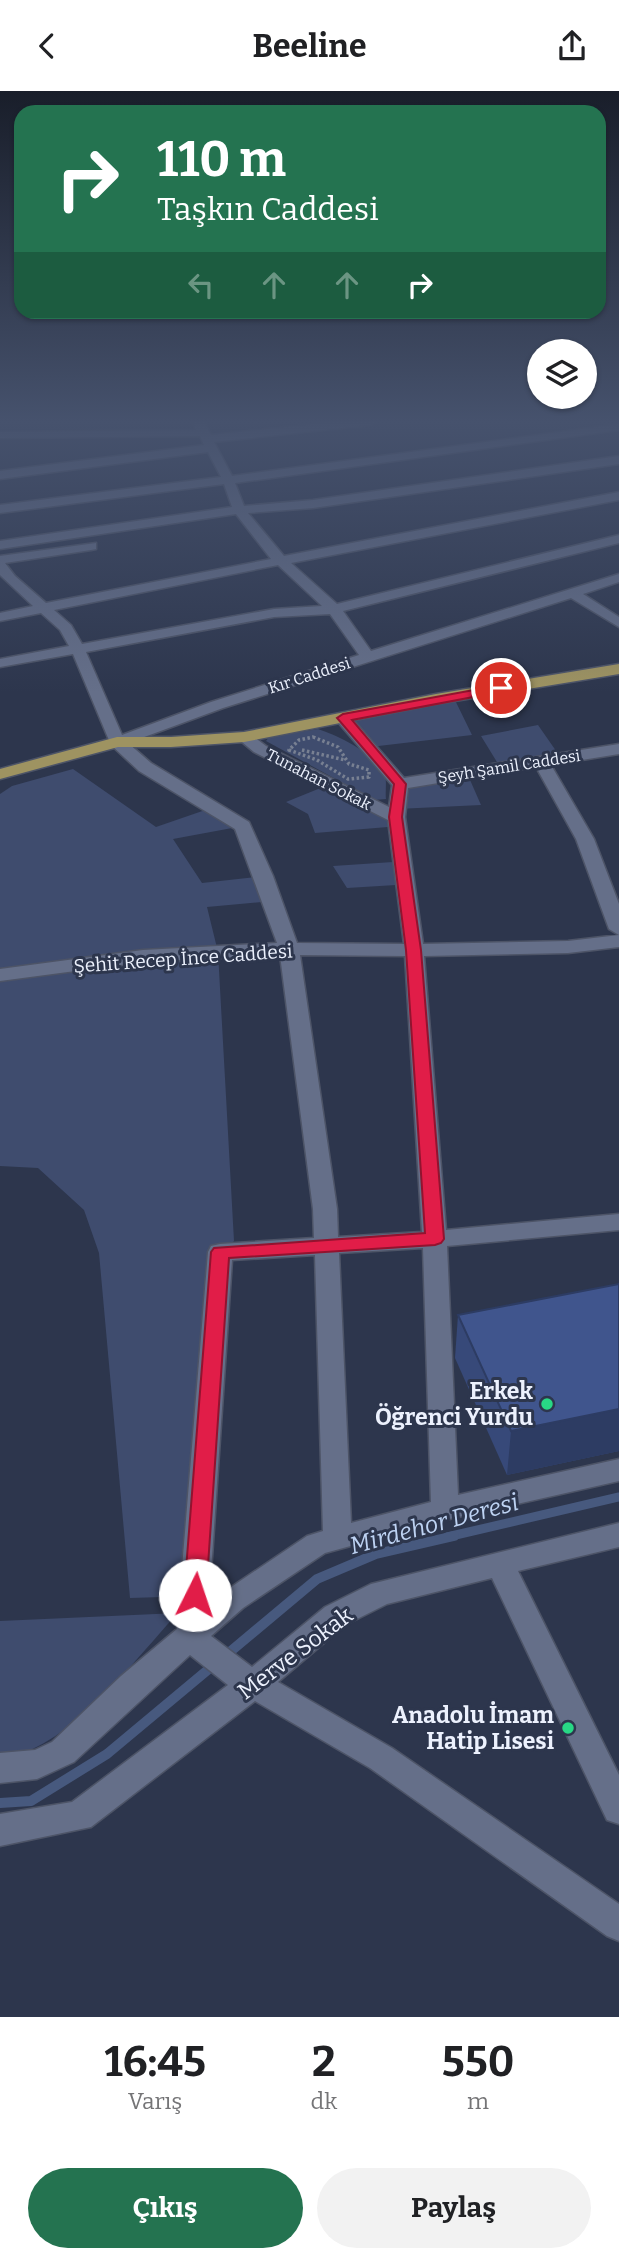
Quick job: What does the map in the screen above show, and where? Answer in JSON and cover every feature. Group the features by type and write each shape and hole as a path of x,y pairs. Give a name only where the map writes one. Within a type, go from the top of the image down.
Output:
{"main road":[{"path":"126,741 263,725 461,687 619,661"},
{"path":"126,741 251,742 343,718 436,699 619,669"},
{"name":"Kır Caddesi","path":"0,774 126,741"}],"street":[{"path":"0,545 226,512"},
{"path":"240,512 281,560 334,609 367,656"},
{"path":"0,617 535,512"},
{"path":"0,560 248,523"},
{"path":"0,663 274,613 334,609 619,539"},
{"path":"0,566 10,579 66,628 126,741 145,767 243,826 258,860 289,949 313,1111 328,1246 337,1538"},
{"name":"Kır Caddesi","path":"126,741 205,709 619,578"},
{"path":"571,592 619,623"},
{"path":"343,718 394,776 396,817 414,950 435,1239 445,1509"},
{"name":"Tunahan Sokak","path":"251,742 396,817"},
{"name":"Şeyh Şamil Caddesi","path":"394,776 541,761 619,749"},
{"path":"541,761 585,839 619,929"},
{"name":"Şehit Recep İnce Caddesi","path":"0,975 143,956 289,949 568,947 619,941"},
{"path":"198,1642 220,1252 435,1239 619,1221"},
{"path":"0,1768 37,1763 64,1752 132,1686 198,1642 233,1599 317,1544 445,1509 619,1470"},
{"name":"Merve Sokak","path":"0,1830 79,1817 242,1677 335,1616 381,1593 619,1535"},
{"path":"500,1564 619,1809"},
{"path":"198,1642 242,1677 382,1758 619,1924"}],"path":[{"path":"304,738 320,738 338,747 346,761 369,770 369,777 362,781 344,780 325,763 289,750 290,746 304,738"},
{"path":"251,742 290,746 394,776"}],"shaded area":[{"path":"453,696 472,735 370,747 343,718"},
{"path":"538,725 561,758 500,767 481,736"},
{"path":"318,729 346,741 374,760 385,776 386,799 374,800 266,741 269,737"},
{"path":"73,769 156,827 214,807 243,826 173,839 202,883 264,876 272,901 207,907 218,952 234,1241 220,1253 195,1596 130,1598 99,1253 84,1210 38,1168 0,1166 0,794 12,786"},
{"path":"467,773 481,805 397,809 400,784"},
{"path":"323,787 390,819 388,827 315,833 308,814 286,802"},
{"path":"393,862 396,885 347,888 333,866"},
{"path":"178,1613 120,1678 74,1722 49,1740 25,1752 0,1758 0,1621"}],"building":[{"name":"Erkek Öğrenci Yurdu","path":"619,1284 619,1409 511,1431 458,1315"}],"waterway":[{"name":"Mirdehor Deresi","path":"447,1537 619,1497"},
{"name":"Mirdehor Deresi","path":"225,1656 317,1579 376,1554 454,1536"},
{"name":"Mirdehor Deresi","path":"0,1803 31,1801 107,1754 216,1663"}],"place":[{"name":"Erkek Öğrenci Yurdu","path":"547,1404"},
{"name":"Anadolu İmam Hatip Lisesi","path":"568,1728"}],"route":[{"path":"195,1595 220,1252 435,1239 414,950 396,817 400,784 343,718 501,688"}]}
